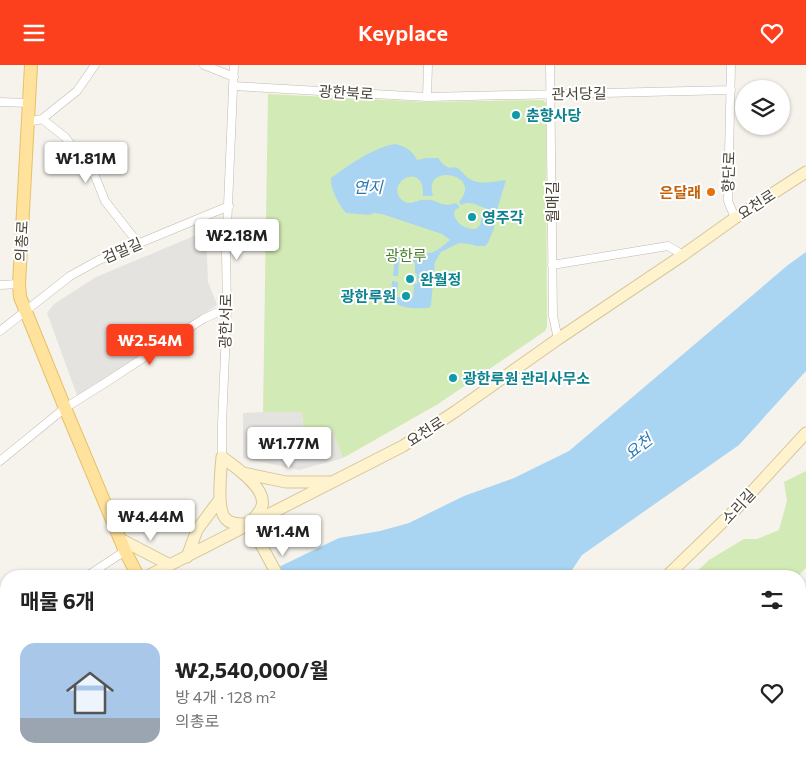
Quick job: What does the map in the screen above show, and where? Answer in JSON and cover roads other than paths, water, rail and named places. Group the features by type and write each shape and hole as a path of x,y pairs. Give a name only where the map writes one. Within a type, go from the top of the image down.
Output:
{"main road":[{"name":"의총로","path":"32,65 18,284 20,297 65,408 135,570"}],"street":[{"path":"28,122 42,119 77,91 95,65"},
{"path":"204,65 234,77"},
{"name":"광한서로","path":"222,457 226,252 234,65"},
{"path":"427,97 428,65"},
{"name":"월매길","path":"550,65 553,316 558,339"},
{"name":"향단로","path":"732,65 728,201 735,218"},
{"name":"광한북로","path":"234,86 427,97"},
{"name":"관서당길","path":"427,97 731,90"},
{"path":"0,102 29,103"},
{"path":"42,119 64,137 89,168 95,176 104,201 138,243"},
{"name":"요천로","path":"160,570 403,446 735,218 806,173"},
{"name":"검멀길","path":"0,331 70,275 138,243 228,205"},
{"path":"552,265 668,247 683,255"},
{"path":"0,285 18,284"},
{"path":"0,461 65,408 203,319 226,307"},
{"name":"소리길","path":"672,570 735,510 806,433"},
{"path":"222,457 243,473 259,491 263,500 259,512 250,524"},
{"path":"222,457 220,499 224,518 228,521 250,524"},
{"path":"243,473 286,482 332,482"},
{"path":"186,557 197,530 220,499"},
{"path":"250,524 275,570"},
{"path":"95,570 123,545 170,565"}],"water":[{"name":"연지","path":"394,144 408,149 417,160 438,158 447,167 454,167 460,170 476,182 485,183 506,180 497,210 470,203 461,205 459,202 464,194 465,187 463,182 452,176 445,175 434,180 432,186 433,196 423,196 422,185 418,179 413,177 401,181 397,193 403,201 411,203 420,200 432,200 446,205 456,203 460,207 455,210 455,218 462,226 469,229 476,229 480,225 483,212 496,213 494,228 485,246 459,243 441,252 435,262 431,305 428,308 403,307 391,299 392,281 398,282 397,297 413,298 414,284 417,284 415,262 399,261 398,276 393,276 395,257 403,253 426,254 433,252 450,240 442,234 382,214 346,213 333,192 331,178 369,153"},
{"name":"요천","path":"806,252 806,371 739,445 582,555 572,570 272,570 339,538 380,531 409,523 464,496 514,478 569,451 788,265"}],"place":[{"name":"춘향사당","path":"516,115"},
{"name":"은달래","path":"711,192"},
{"name":"영주각","path":"472,217"},
{"name":"완월정","path":"410,279"},
{"name":"광한루원","path":"406,296"},
{"name":"광한루원 관리사무소","path":"453,378"}],"park label":[{"name":"광한루","path":"406,255"}]}
